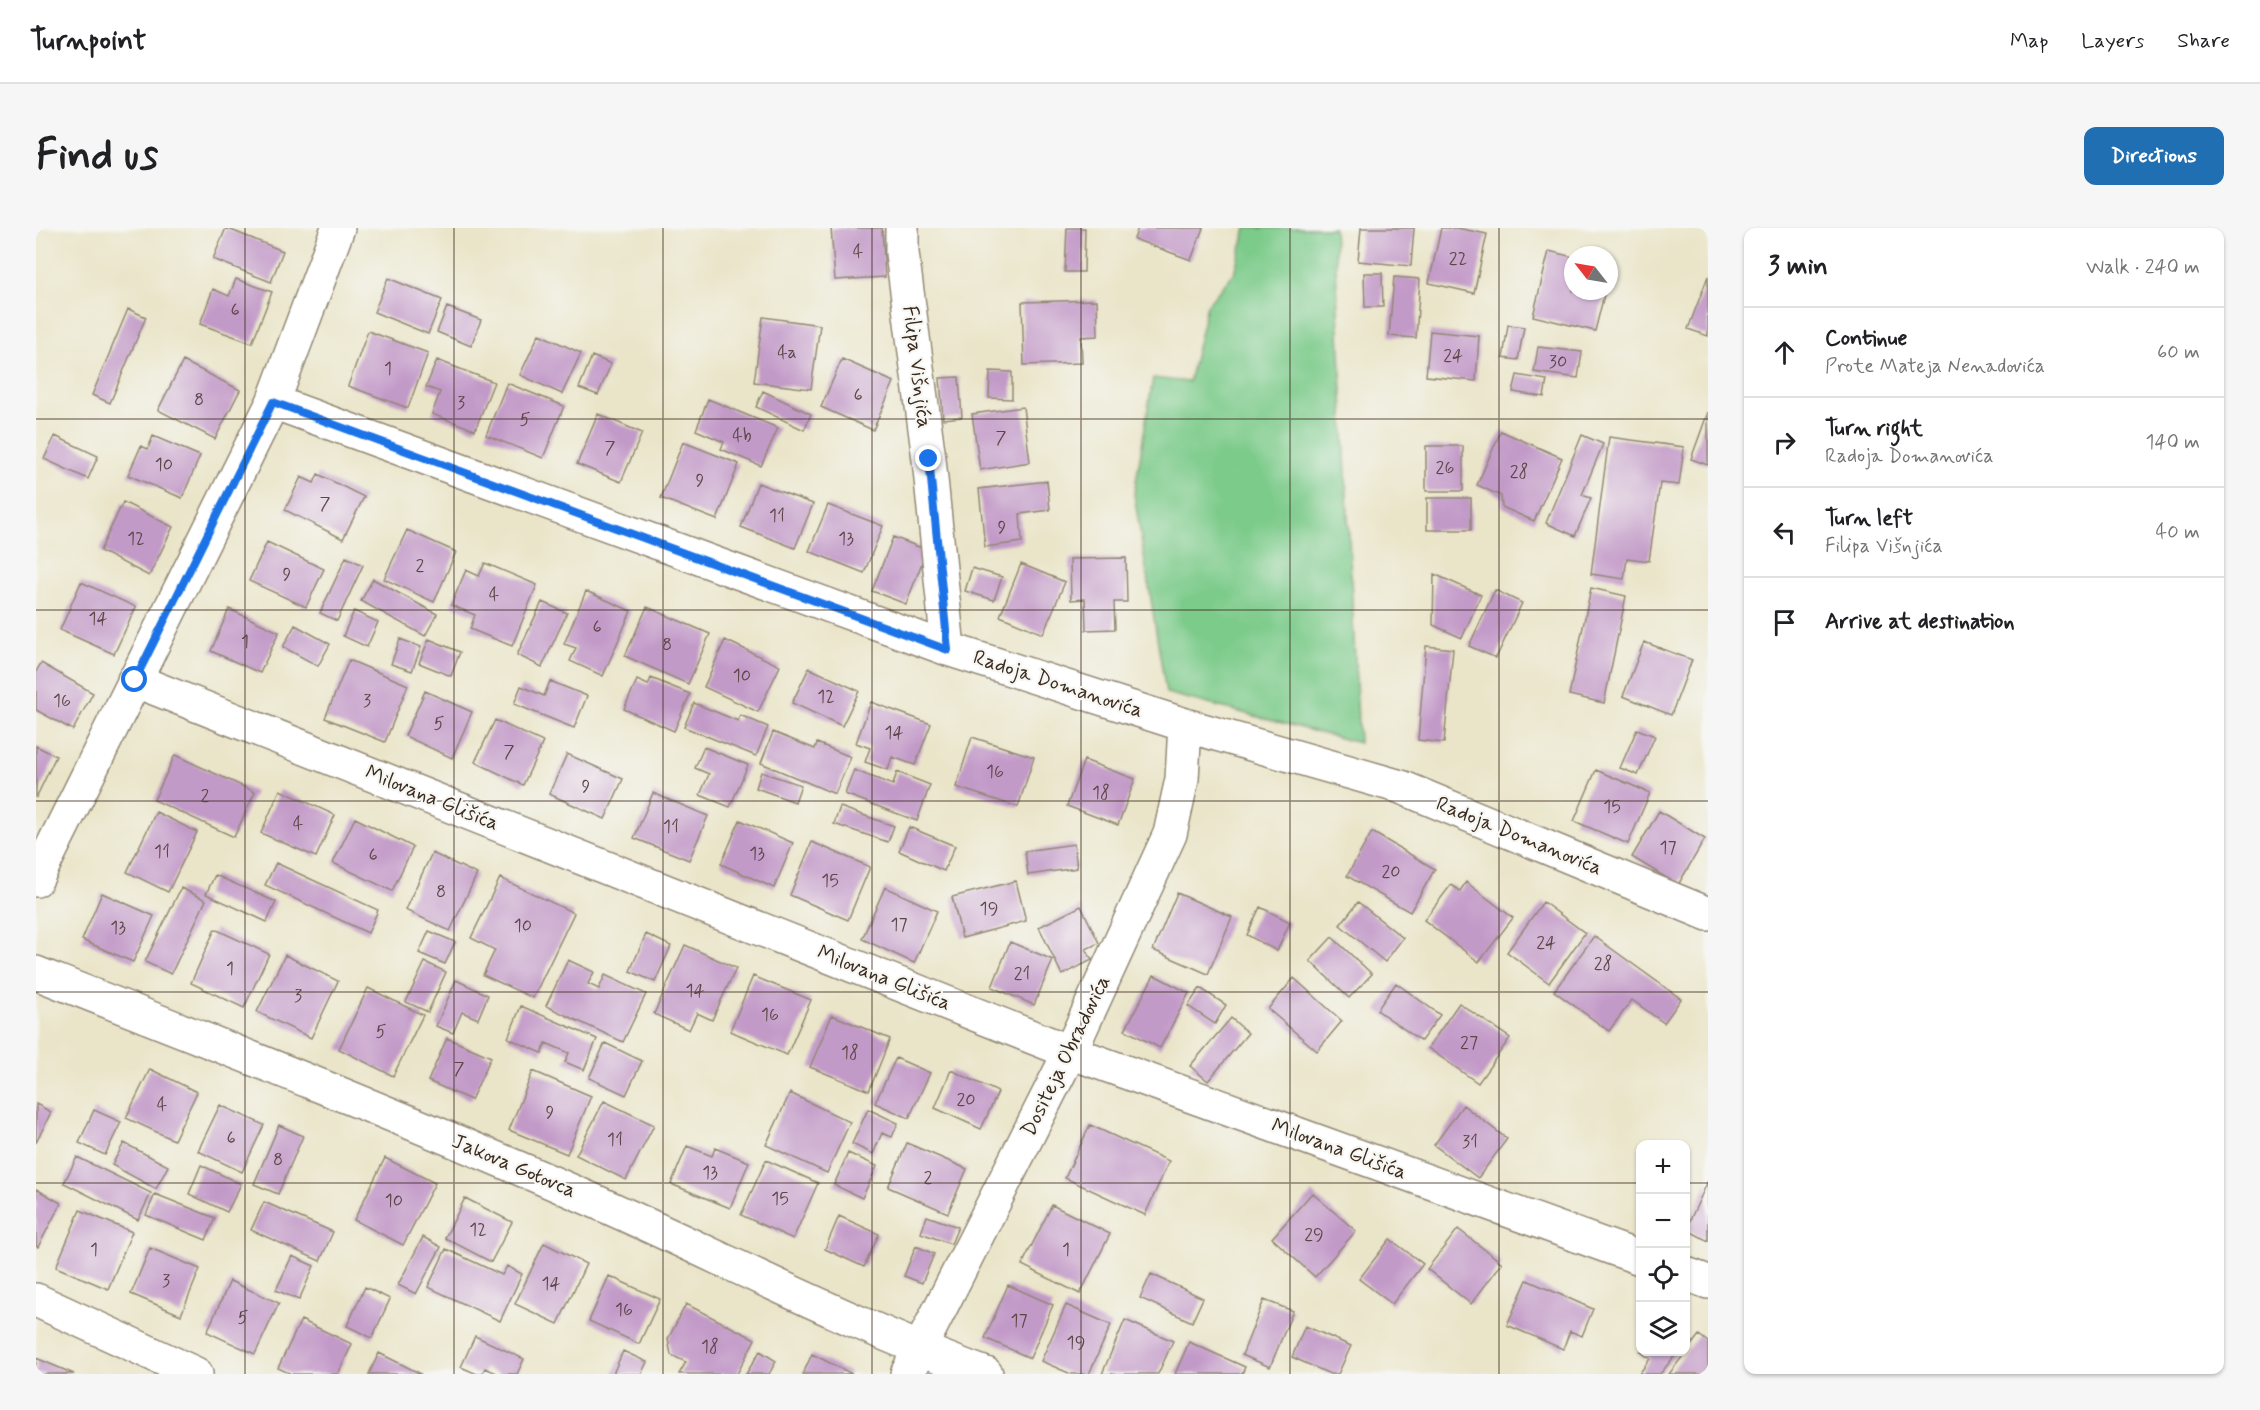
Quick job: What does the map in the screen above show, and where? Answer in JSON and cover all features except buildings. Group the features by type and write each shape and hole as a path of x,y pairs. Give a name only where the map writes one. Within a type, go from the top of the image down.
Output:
{"street":[{"path":"36,880 273,402 338,228"},
{"name":"Filipa Višnjića","path":"903,228 902,253 929,459 948,650"},
{"name":"Radoja Domanovića","path":"273,402 948,650 1185,725 1401,787 1708,914"},
{"name":"Milovana Glišića","path":"135,680 1070,1052 1636,1256"},
{"name":"Dositeja Obradovića","path":"913,1362 1070,1052 1170,834 1182,779 1185,725"},
{"name":"Jakova Gotovca","path":"36,973 400,1117 586,1197 913,1362 986,1374"},
{"path":"1690,1275 1708,1282"},
{"path":"36,1300 196,1374"}],"green space":[{"path":"1246,228 1334,228 1359,743 1166,693 1134,494 1153,378 1189,382 1207,305 1234,273"}],"route":[{"path":"135,680 273,402 948,650 929,459"}]}
